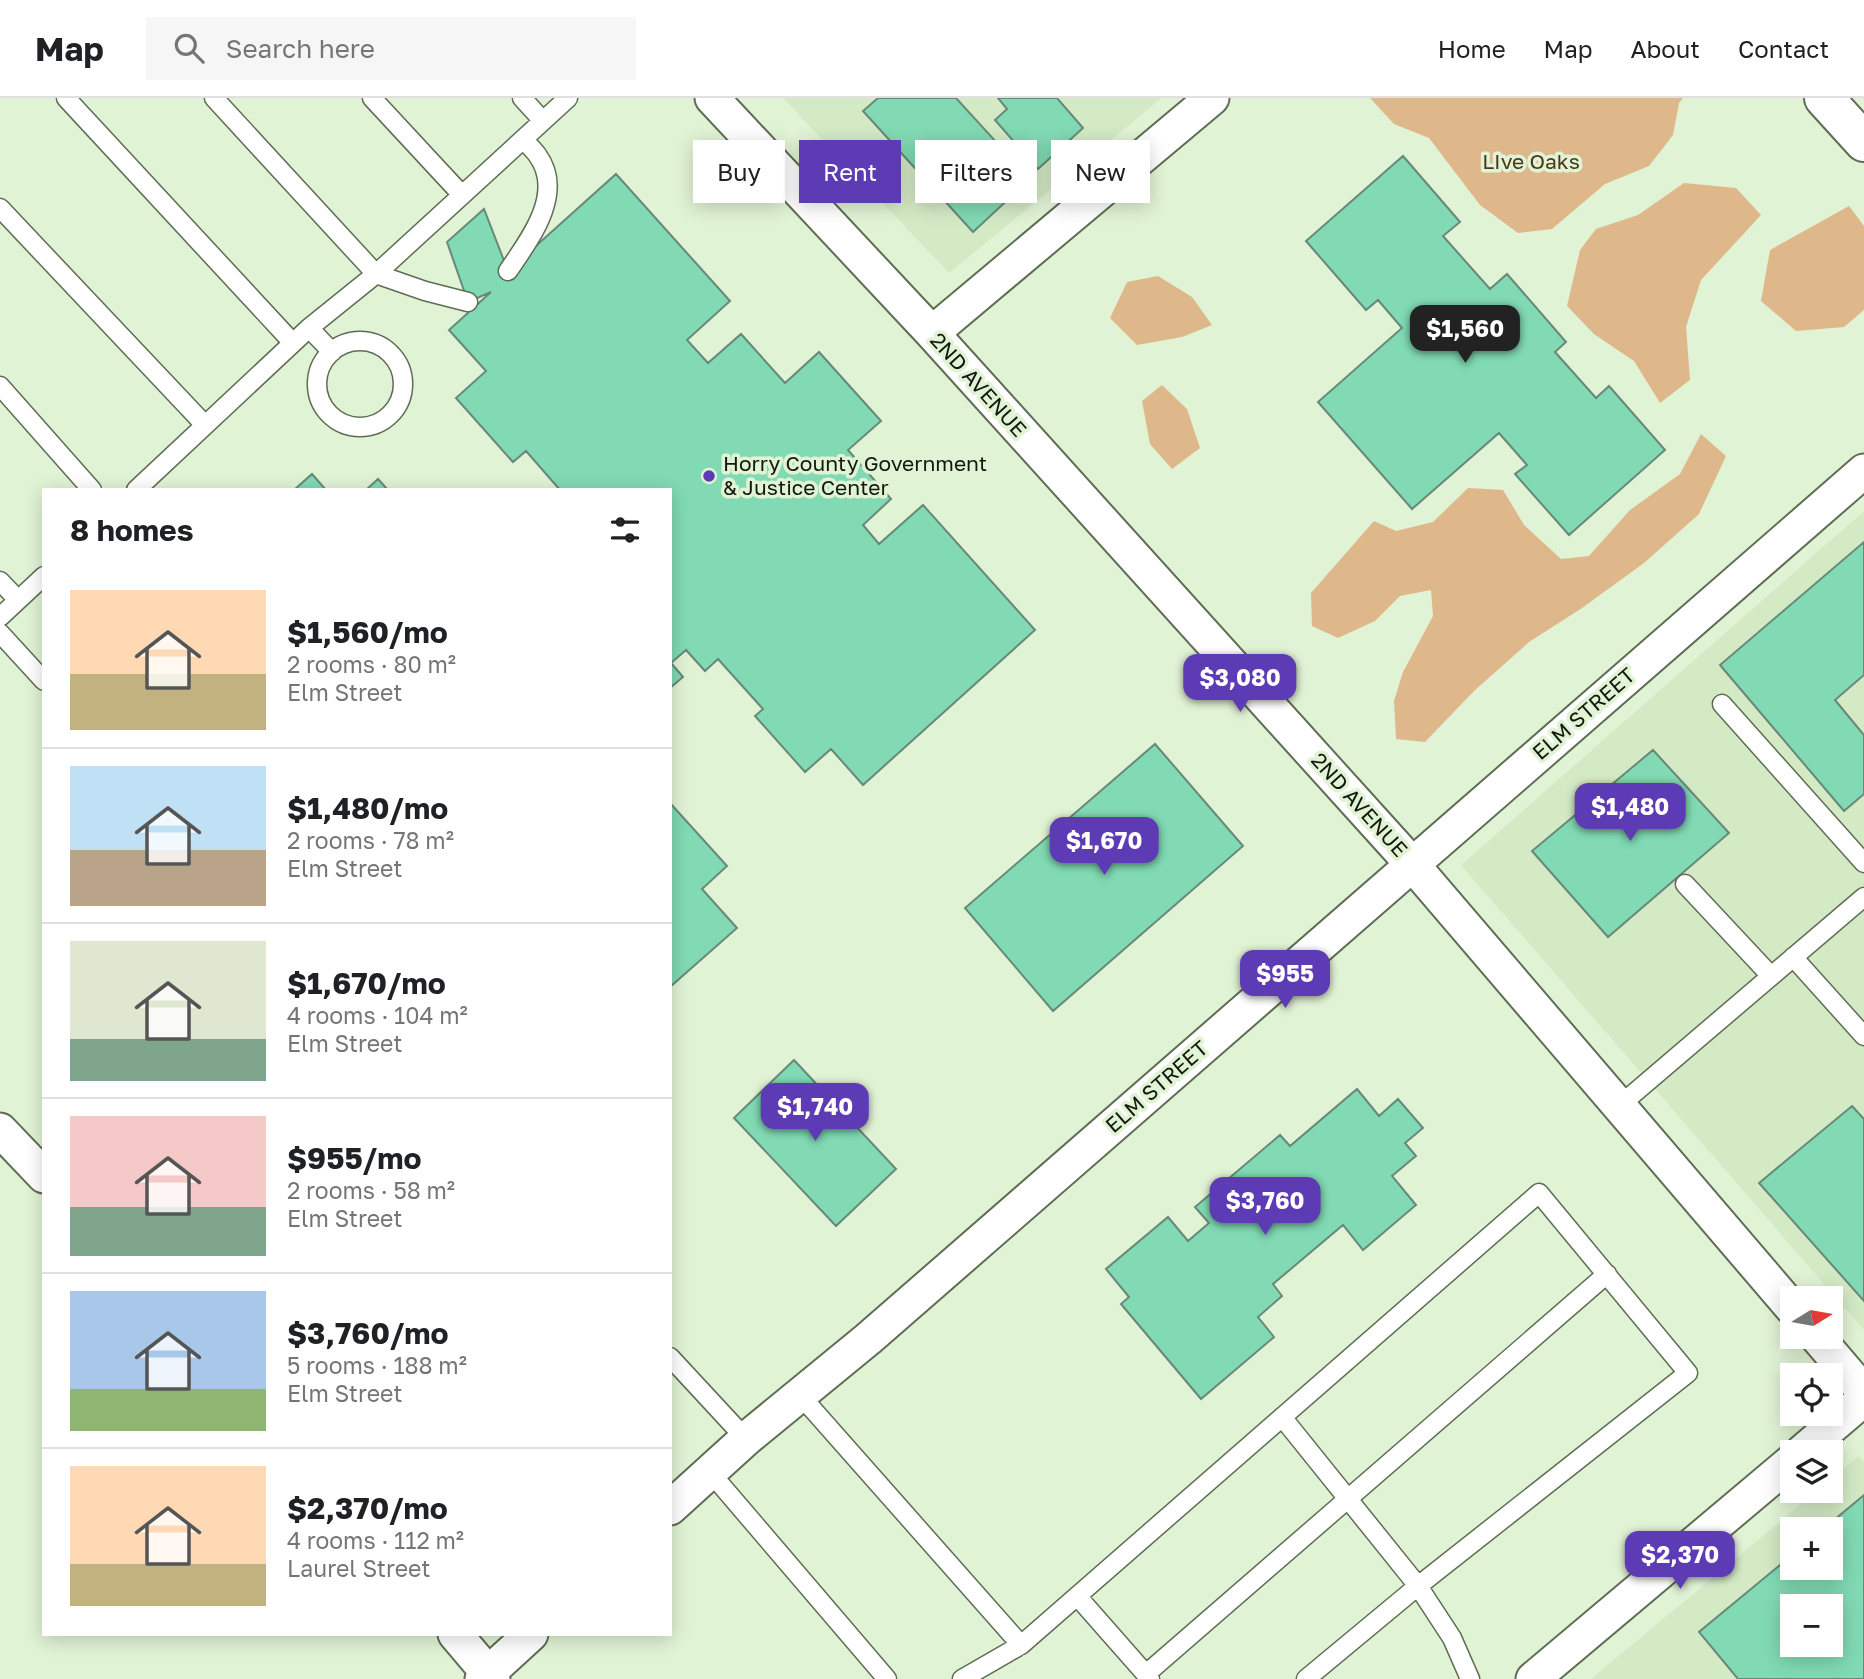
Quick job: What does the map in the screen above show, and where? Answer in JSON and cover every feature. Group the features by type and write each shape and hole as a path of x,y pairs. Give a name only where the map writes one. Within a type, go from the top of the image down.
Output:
{"main road":[{"path":"1824,98 1864,142"}],"street":[{"name":"2ND AVENUE","path":"712,98 932,333 1412,864 1780,1294"},
{"path":"932,333 1212,98"},
{"name":"ELM STREET","path":"672,1506 746,1439 868,1339 1864,471"},
{"path":"0,1130 42,1174"},
{"path":"1827,1349 1864,1392"},
{"path":"1816,1440 1864,1399"},
{"path":"1533,1679 1780,1471"},
{"path":"456,1636 488,1677 529,1636"}],"lane":[{"path":"66,98 293,343"},
{"path":"214,98 376,274 468,302"},
{"path":"372,98 462,195"},
{"path":"522,98 543,121"},
{"path":"138,488 309,328 376,274 568,98"},
{"path":"508,271 534,234 546,204 547,174 539,157 523,139"},
{"path":"0,208 205,425"},
{"path":"309,328 332,352"},
{"path":"355,340 383,346 394,356 401,368 404,382 402,397 396,410 385,420 372,426 343,424 331,416 317,392 317,378 321,364 332,352 341,344 355,340"},
{"path":"0,386 90,488"},
{"path":"0,617 42,578"},
{"path":"0,581 18,600"},
{"path":"0,633 42,679"},
{"path":"1723,705 1864,863"},
{"path":"1685,884 1771,976"},
{"path":"1619,1106 1864,897"},
{"path":"1793,957 1864,1036"},
{"path":"962,1679 1021,1645 1539,1193 1688,1373 1418,1586 1306,1679"},
{"path":"1077,1596 1148,1676 1347,1499 1607,1275"},
{"path":"672,1359 746,1439"},
{"path":"800,1395 1021,1645"},
{"path":"1282,1417 1418,1586 1452,1638 1469,1679"},
{"path":"710,1472 887,1679"}],"shaded area":[{"path":"783,98 1162,98 1111,140 1051,140 1051,189 1037,201 1037,140 915,140 915,203 1034,203 949,273 883,203 901,203 901,140 823,140"},
{"path":"1864,511 1864,1330 1843,1306 1843,1286 1826,1286 1461,865"},
{"path":"1859,1456 1864,1462 1864,1679 1591,1679 1780,1522 1780,1580 1843,1580 1843,1517 1786,1517 1803,1503 1843,1503 1843,1469"}],"green space":[{"name":"LIve Oaks","path":"1370,98 1683,98 1679,103 1673,135 1649,166 1605,184 1552,229 1518,233 1480,205 1429,138 1394,124"},
{"path":"1684,183 1736,188 1761,215 1701,280 1686,327 1690,380 1660,403 1634,361 1594,334 1567,306 1580,250 1596,229 1638,215"},
{"path":"1849,206 1864,226 1864,310 1844,327 1796,331 1761,301 1770,250"},
{"path":"1158,276 1192,297 1212,325 1182,337 1137,345 1110,318 1127,282"},
{"path":"1162,385 1187,409 1200,448 1172,469 1150,444 1142,401"},
{"path":"1701,434 1726,456 1699,514 1644,563 1529,642 1474,691 1425,742 1396,739 1394,701 1403,672 1433,616 1431,590 1400,596 1375,621 1338,638 1312,626 1311,593 1374,521 1396,531 1433,522 1468,488 1503,490 1524,525 1561,559 1589,556 1630,510 1680,474"}],"building":[{"path":"878,98 956,98 994,140 915,140 915,168 901,153 901,140 889,140 863,111"},
{"path":"998,98 1057,98 1083,128 1070,140 1051,140 1051,157 1038,169 1037,140 1013,140 995,120 1007,109"},
{"path":"1403,156 1460,222 1443,236 1490,289 1507,274 1566,342 1555,352 1596,398 1609,386 1665,450 1569,535 1515,474 1527,465 1499,433 1412,509 1318,402 1402,328 1378,300 1366,310 1306,241"},
{"name":"Horry County Government & Justice Center","path":"616,174 730,301 687,340 708,363 741,334 785,383 819,352 881,421 848,450 891,499 863,525 879,544 923,505 1035,630 863,785 831,749 805,772 755,716 763,709 718,659 705,671 686,650 672,662 672,488 558,488 526,451 513,462 456,398 486,371 449,330 491,292 468,302 447,242 484,209 508,271"},
{"path":"947,203 1004,203 973,232"},
{"path":"312,474 324,488 296,488"},
{"path":"378,479 386,488 368,488"},
{"path":"1864,542 1864,675 1835,700 1864,735 1864,794 1844,811 1720,665"},
{"name":"Horry County Government & Justice Center","path":"672,664 683,677 672,686"},
{"path":"1155,744 1243,846 1053,1011 965,908"},
{"path":"1653,750 1729,833 1608,937 1532,851"},
{"path":"672,805 727,866 702,889 737,928 672,985"},
{"path":"794,1060 896,1169 836,1226 734,1118"},
{"path":"1357,1089 1379,1116 1398,1099 1423,1128 1405,1143 1416,1156 1392,1176 1416,1205 1363,1250 1343,1225 1273,1284 1282,1296 1258,1317 1274,1337 1201,1399 1121,1304 1129,1297 1106,1269 1168,1217 1188,1241 1209,1223 1195,1207 1280,1135 1290,1146"},
{"path":"1852,1106 1864,1119 1864,1301 1759,1183"},
{"path":"1864,1495 1864,1679 1738,1679 1699,1632 1780,1565 1780,1580 1843,1580 1843,1517 1838,1517"}],"place":[{"name":"Horry County Government & Justice Center","path":"709,476"}]}
